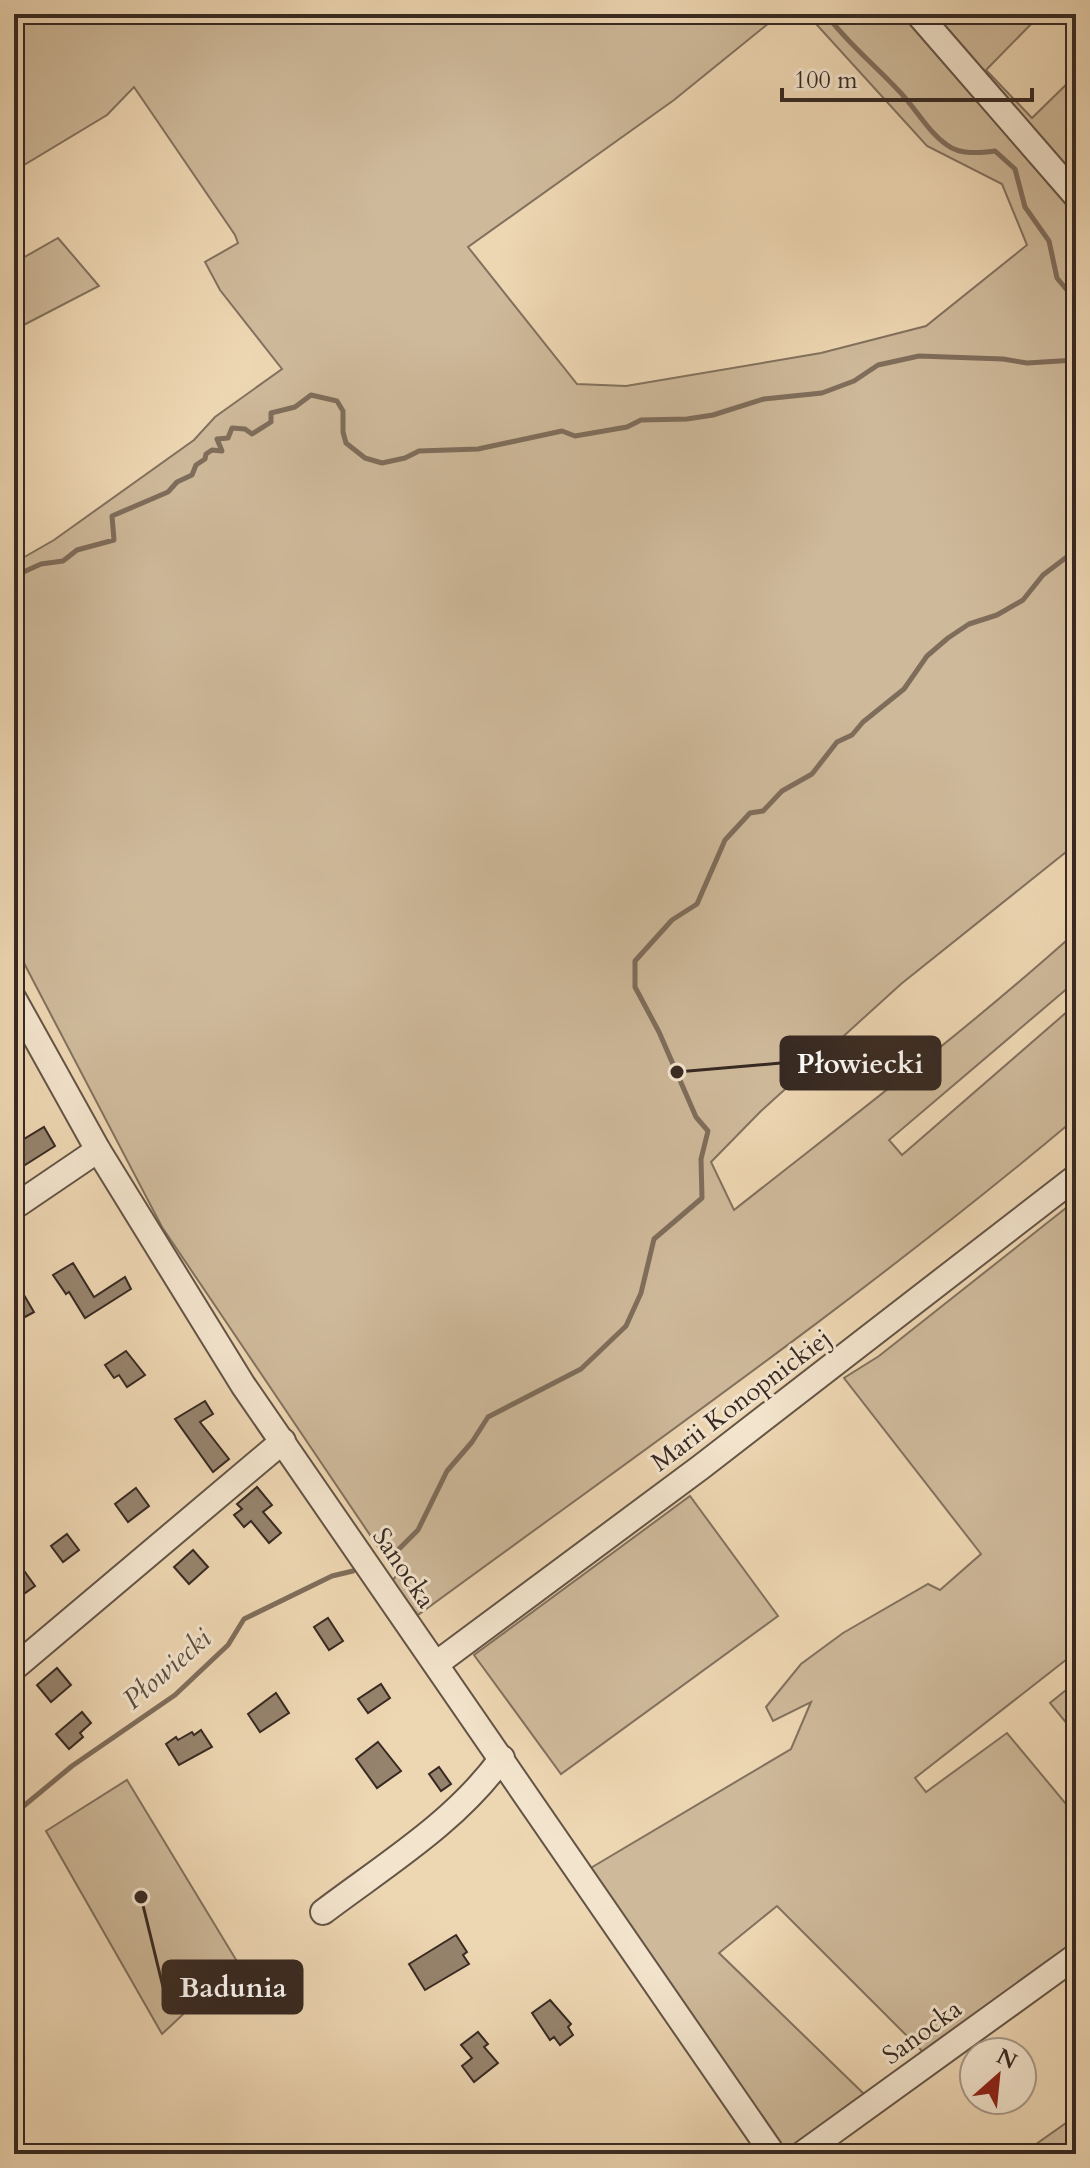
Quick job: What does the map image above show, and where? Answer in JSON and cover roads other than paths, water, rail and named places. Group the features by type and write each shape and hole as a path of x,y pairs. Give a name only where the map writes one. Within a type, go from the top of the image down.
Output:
{"street":[{"path":"918,14 1076,196"},
{"name":"Sanocka","path":"14,999 98,1150 243,1385 773,2154"},
{"path":"14,1207 98,1150"},
{"name":"Marii Konopnickiej","path":"436,1664 701,1467 1076,1177"},
{"path":"14,1668 283,1441"},
{"path":"323,1912 453,1813 485,1781 502,1758"},
{"name":"Sanocka","path":"802,2154 1076,1956"}],"waterway":[{"path":"826,14 940,139 964,152 995,151 1015,169 1025,207 1049,241 1057,278 1076,301"},
{"path":"14,581 19,574 41,564 63,561 77,550 114,540 112,516 168,492 177,482 192,475 206,454 212,450 222,451 217,439 228,438 232,428 245,429 252,434 271,422 271,413 295,407 311,395 337,401 343,411 346,443 365,458 382,463 419,451 478,449 562,431 575,436 627,427 641,420 713,415 764,399 822,393 854,381 878,365 919,356 1003,359 1027,363 1076,360"},
{"name":"Płowiecki","path":"390,1558 418,1530 447,1471 488,1417 581,1369 626,1326 641,1293 654,1239 702,1198 701,1159 708,1131 696,1117 659,1032 635,987 635,961 672,920 697,904 725,840 750,813 763,811 782,791 812,774 837,742 852,735 863,722 904,689 927,656 948,638 969,624 997,615 1023,600 1043,575 1076,550"},
{"name":"Płowiecki","path":"14,1814 72,1766 175,1695 228,1645 244,1619 332,1576 353,1571"}],"place":[{"name":"Płowiecki","path":"677,1072"},
{"name":"Badunia","path":"141,1897"}]}
